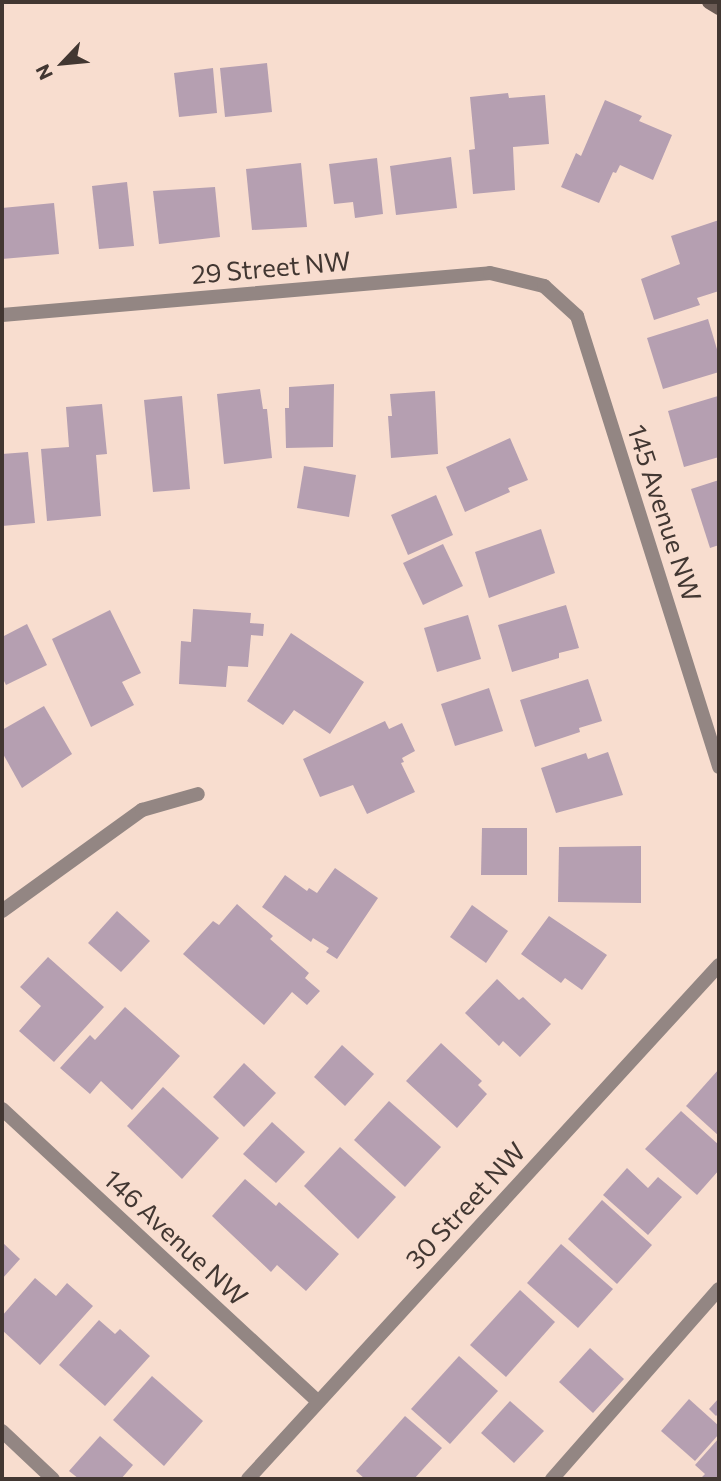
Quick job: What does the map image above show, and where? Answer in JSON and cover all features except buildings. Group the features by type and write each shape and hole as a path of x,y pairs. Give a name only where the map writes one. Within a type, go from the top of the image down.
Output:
{"main road":[{"path":"709,2 719,8"}],"street":[{"name":"29 Street NW","path":"2,315 490,274 544,286"},
{"name":"145 Avenue NW","path":"544,286 577,316 719,767"},
{"path":"2,911 142,810 198,794"},
{"name":"30 Street NW","path":"248,1479 719,965"},
{"name":"146 Avenue NW","path":"2,1109 317,1401"},
{"path":"552,1479 719,1289"},
{"path":"2,1431 53,1479"}]}
